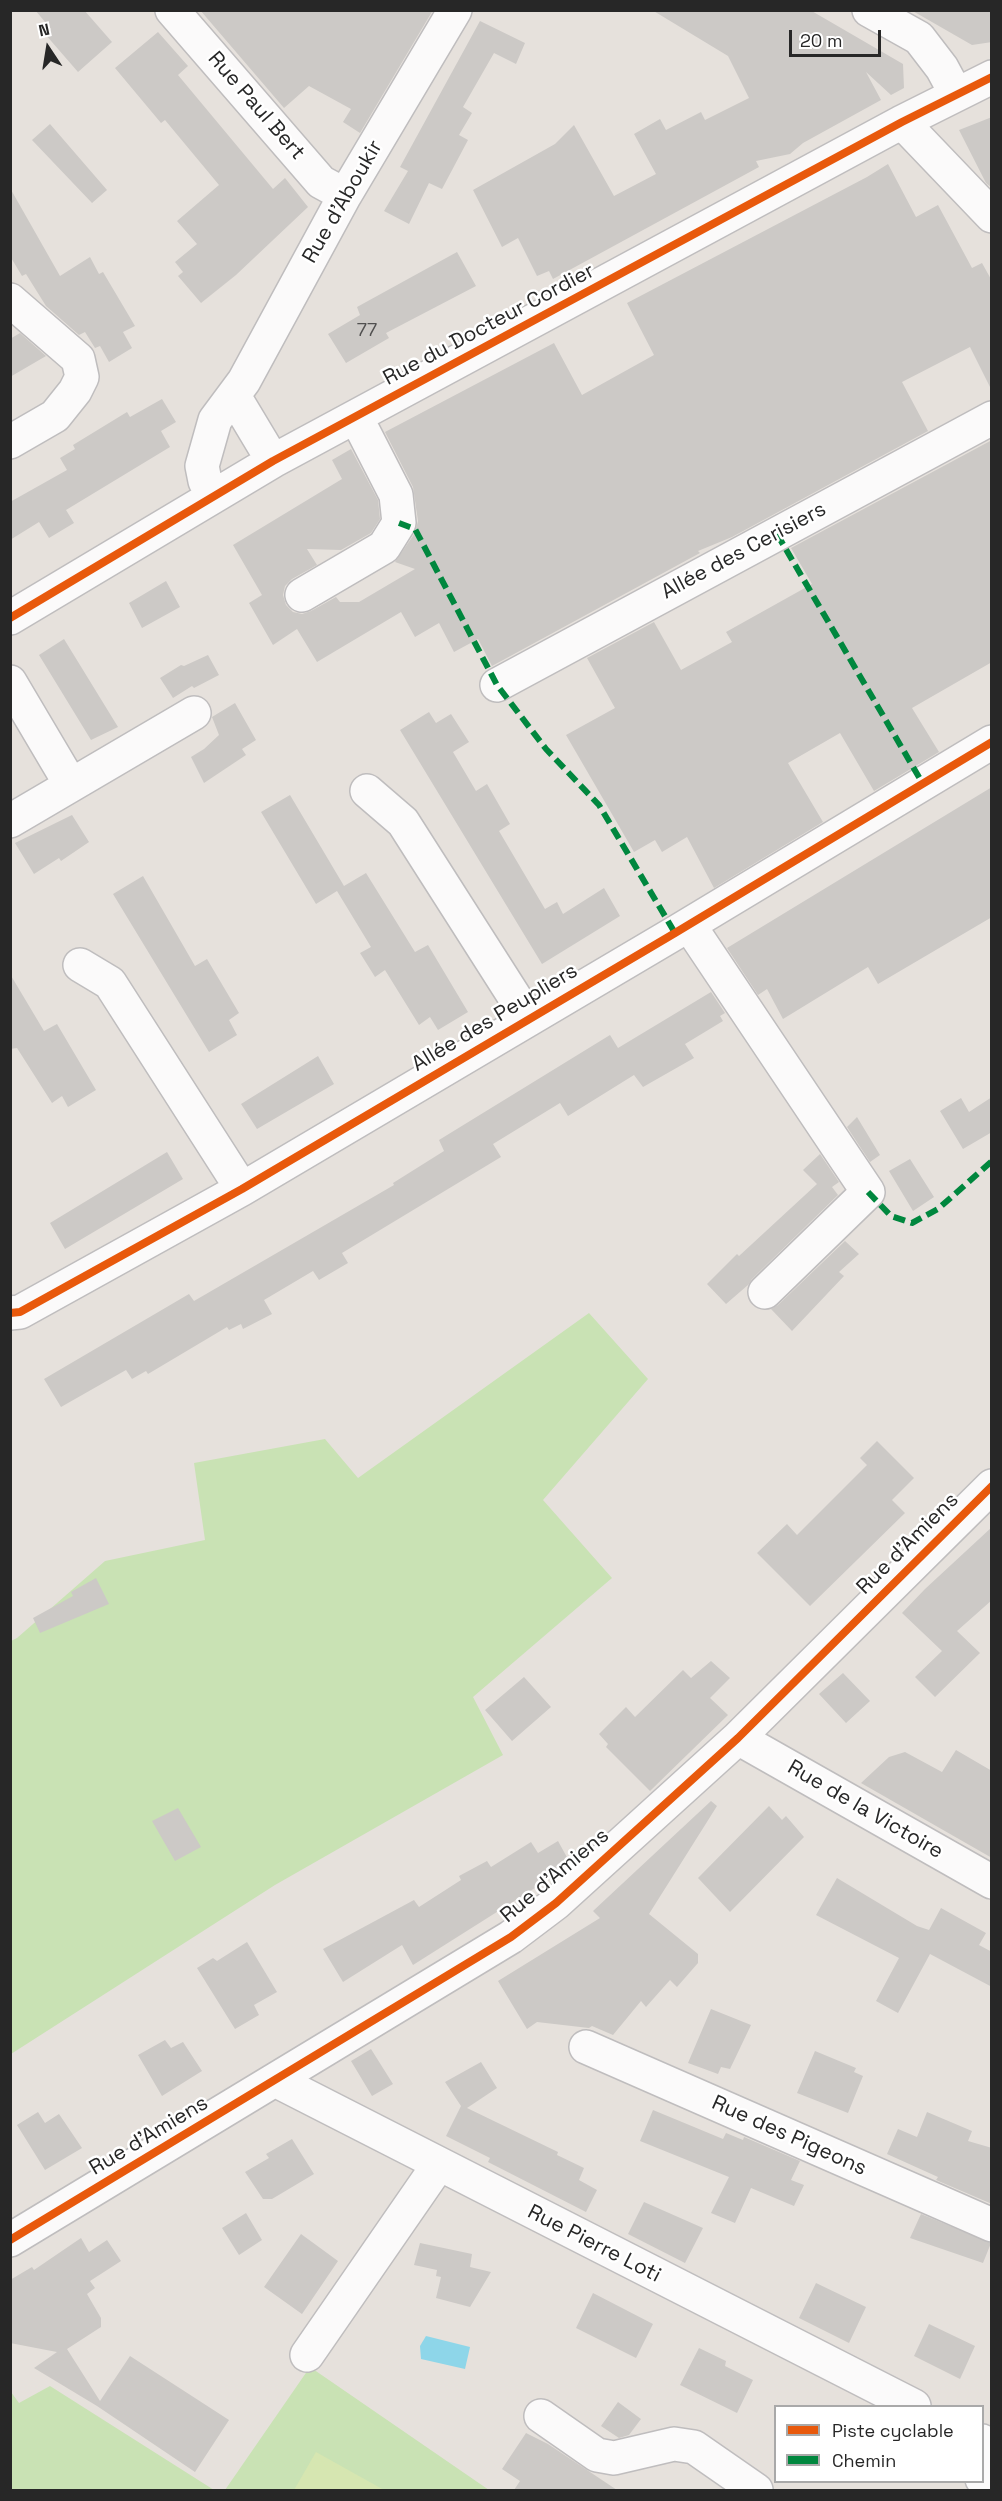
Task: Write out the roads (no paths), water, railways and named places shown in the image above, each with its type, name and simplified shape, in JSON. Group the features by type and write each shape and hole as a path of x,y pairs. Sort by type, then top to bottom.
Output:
{"street":[{"name":"Rue Paul Bert","path":"172,10 321,182 345,195"},
{"name":"Rue d'Aboukir","path":"213,497 205,481 202,466 215,420 244,381 345,195 455,10"},
{"path":"869,10 919,38 942,68 956,94"},
{"name":"Rue du Docteur Cordier","path":"10,618 273,461 902,122 992,77"},
{"path":"902,122 992,216"},
{"path":"10,442 55,416 75,391 82,377 78,359 16,304"},
{"path":"234,396 273,461"},
{"path":"302,595 384,547 399,523 396,495 356,417"},
{"name":"Allée des Cerisiers","path":"497,685 992,418"},
{"path":"10,682 71,785"},
{"path":"10,821 194,713"},
{"name":"Allée des Peupliers","path":"10,1313 20,1312 242,1189 689,925 992,742"},
{"name":"Allée des Peupliers","path":"367,790 403,822 528,1018"},
{"path":"689,925 868,1192 765,1292"},
{"path":"80,964 110,983 242,1189"},
{"name":"Rue d'Amiens","path":"10,2240 511,1937 556,1903 738,1738 991,1487"},
{"name":"Rue de la Victoire","path":"738,1738 992,1882"},
{"name":"Rue des Pigeons","path":"586,2047 992,2225"},
{"name":"Rue Pierre Loti","path":"275,2080 912,2405"},
{"path":"307,2355 439,2164"},
{"path":"541,2416 597,2455 614,2458 674,2444 694,2447 756,2490"}],"water":[{"path":"426,2336 470,2347 465,2369 421,2359 420,2346"}]}
